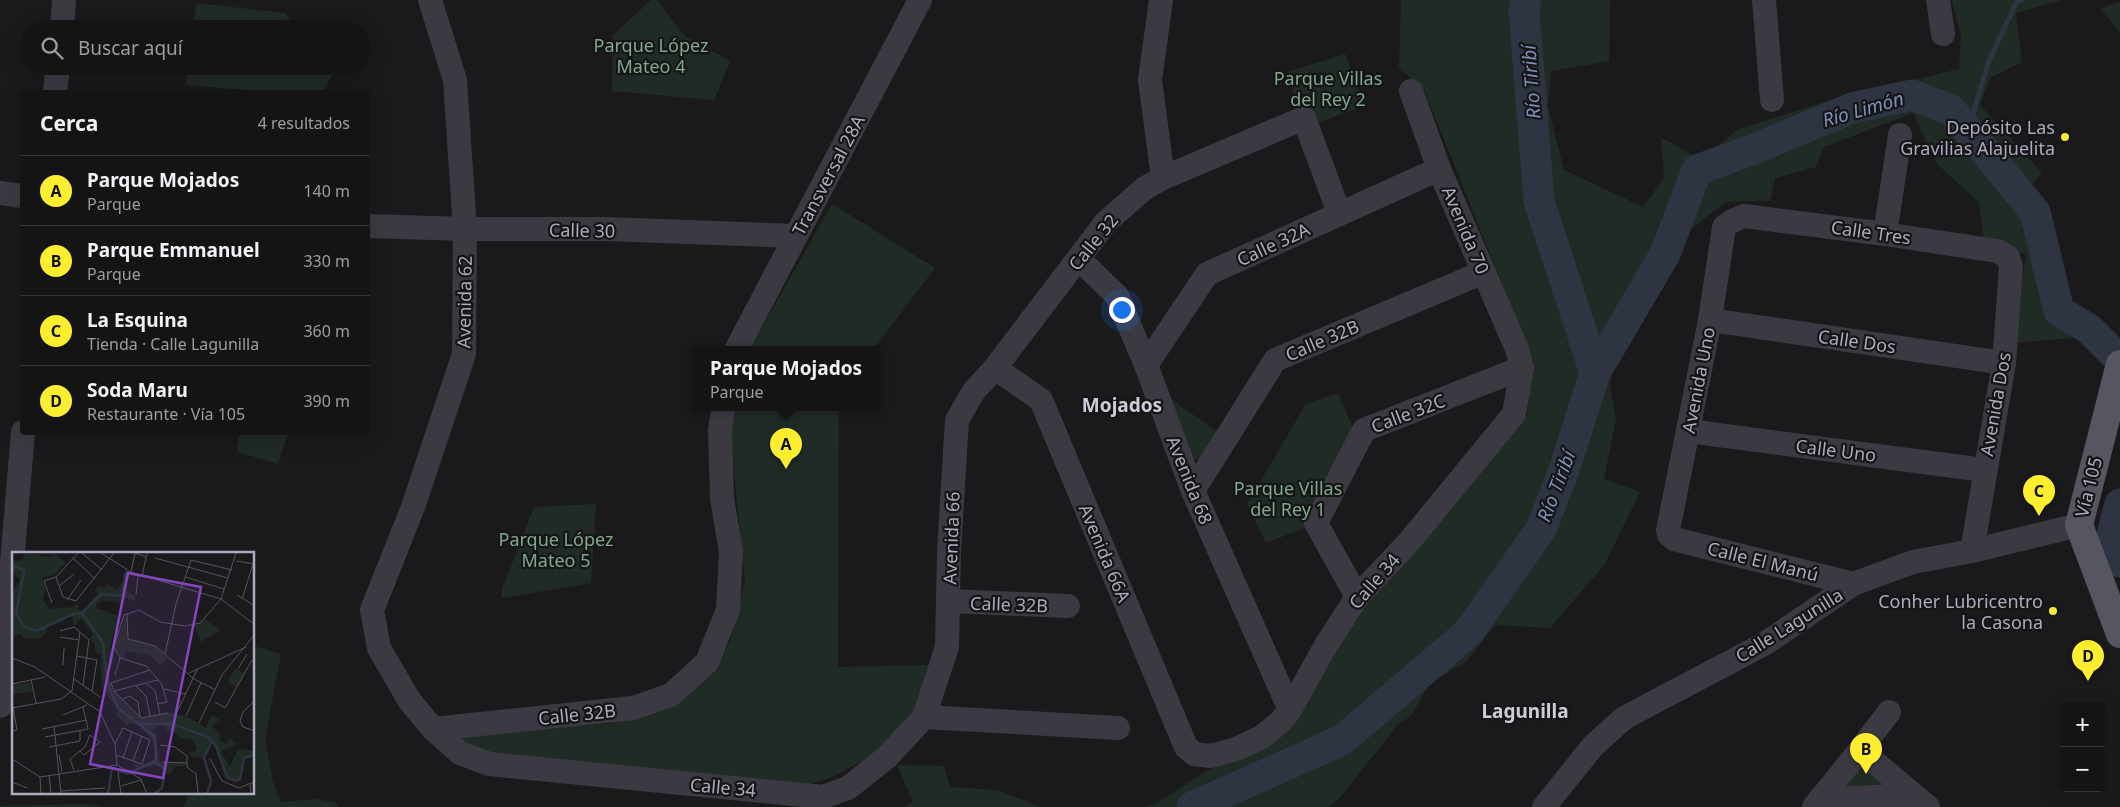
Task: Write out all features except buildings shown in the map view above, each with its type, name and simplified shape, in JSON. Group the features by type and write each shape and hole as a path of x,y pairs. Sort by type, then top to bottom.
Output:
{"main road":[{"name":"Vía 105","path":"2119,367 2079,525 2120,634"}],"street":[{"path":"63,20 64,0"},
{"name":"Avenida 62","path":"397,677 379,648 372,610 413,507 464,354 465,229 455,80 430,0"},
{"name":"Transversal 28A","path":"738,346 920,0"},
{"path":"1161,0 1150,80 1163,178"},
{"path":"1764,0 1772,100"},
{"path":"1938,0 1943,34"},
{"path":"56,90 57,75"},
{"name":"Avenida 70","path":"1411,91 1439,169 1517,349 1522,368"},
{"name":"Calle 32","path":"995,368 1106,222 1145,188 1163,178 1304,118 1339,213"},
{"path":"1885,234 1900,135"},
{"name":"Calle 32A","path":"1146,364 1207,274 1439,169"},
{"path":"0,193 20,196"},
{"name":"Calle Tres","path":"1732,221 1744,216 1885,234 1997,251 2008,257"},
{"name":"Avenida Uno","path":"1674,539 1669,535 1668,530 1710,320 1724,228 1732,221"},
{"name":"Calle 30","path":"370,226 605,230 796,236"},
{"name":"Avenida Dos","path":"1972,551 1984,470 2004,363 2011,267 2008,257"},
{"name":"Avenida 68","path":"1079,259 1117,296 1146,364 1193,491 1290,710"},
{"name":"Calle 32B","path":"1193,491 1275,360 1484,272"},
{"name":"Calle Dos","path":"1710,320 2004,363"},
{"name":"Avenida 66","path":"924,717 947,647 950,542 957,420 974,391 995,368"},
{"name":"Avenida 66A","path":"995,368 1041,400 1186,748 1194,754"},
{"name":"Calle 34","path":"1194,754 1211,756 1236,749 1262,737 1280,722 1290,710 1326,645 1357,597 1408,543 1514,414 1522,368"},
{"name":"Calle 32C","path":"1357,597 1316,523 1364,430 1522,368"},
{"name":"Calle 32B","path":"433,729 633,708 671,695 707,662 728,610 731,552 722,498 720,431 723,411"},
{"name":"Calle Uno","path":"1688,431 1984,470"},
{"path":"5,694 3,647 23,435"},
{"name":"Calle Lagunilla","path":"1544,807 1593,746 1624,718 1766,643 1853,584 1913,562 1972,551 2079,525"},
{"name":"Calle El Manú","path":"1674,539 1853,584"},
{"name":"Calle 32B","path":"949,601 1068,606"},
{"name":"Calle 34","path":"397,677 409,700 433,729 460,753 489,764 823,796 848,788 887,757 924,717"},
{"path":"1816,804 1889,712"},
{"path":"924,717 1118,728"},
{"path":"1860,750 1921,801"},
{"path":"1816,804 1921,801"}],"green space":[{"name":"Parque López Mateo 4","path":"651,0 657,0 684,35 730,61 714,100 612,91 613,35"},
{"path":"1401,0 1610,0 1609,61 1551,71 1548,107 1564,170 1643,207 1664,178 1661,137 1701,160 1738,129 1822,103 1959,69 1961,36 1952,0 2062,0 2016,13 2022,62 1990,78 1980,105 2042,173 2018,200 2049,233 2053,270 2045,308 2073,338 2013,343 2026,255 1984,241 1979,202 1937,164 1913,113 1824,147 1816,167 1775,178 1770,201 1726,202 1683,235 1614,352 1610,387 1616,419 1604,479 1640,492 1605,564 1550,628 1495,625 1467,661 1429,684 1412,715 1397,726 1338,800 1328,807 1142,807 1154,805 1206,771 1248,754 1355,611 1429,535 1527,416 1533,361 1425,92 1399,67"},
{"path":"2120,2 2120,33 2100,8"},
{"path":"196,3 285,13 290,20 194,20"},
{"name":"Parque Villas del Rey 2","path":"1345,54 1365,106 1314,124 1300,113 1287,72"},
{"path":"187,75 332,75 324,90 248,90 186,85"},
{"path":"832,204 935,268 876,346 751,346"},
{"name":"Parque Villas del Rey 1","path":"1338,393 1356,435 1311,525 1266,543 1247,504 1306,404"},
{"path":"1167,396 1220,434 1201,460 1194,459"},
{"path":"734,411 839,411 838,667 930,665 914,713 874,755 834,776 807,785 486,753 454,737 614,723 668,709 707,676 730,643 745,580 730,435"},
{"path":"239,435 287,435 278,464 237,452"},
{"name":"Parque López Mateo 5","path":"596,504 591,583 502,598 502,589 534,507"},
{"path":"255,646 281,654 265,739 273,782 281,802 317,799 337,803 338,807 182,807 189,794 255,794"},
{"path":"1862,757 1904,792 1831,795"},
{"path":"897,765 944,766 950,787 997,790 1041,807 904,807 913,802"},
{"path":"83,804 105,807 0,807 0,806"}],"waterway":[{"name":"Río Tiribí","path":"1526,0 1524,10 1539,201 1595,373"},
{"path":"1968,131 1988,63 2017,1 2022,0"},
{"name":"Río Limón","path":"1192,807 1342,740 1468,633 1541,529 1563,473 1595,373 1665,254 1697,170 1754,149 1852,108 1912,95 1951,110 2035,212 2059,311 2089,329 2120,360"},
{"name":"Río Limón","path":"2120,504 2112,534 2113,548 2120,562"}],"place":[{"name":"Depósito Las Gravilias Alajuelita","path":"2065,137"},
{"name":"Parque Mojados","path":"786,469"},
{"name":"La Esquina","path":"2039,516"},
{"name":"Conher Lubricentro la Casona","path":"2053,611"},
{"name":"Soda Maru","path":"2088,681"},
{"name":"Parque Emmanuel","path":"1866,774"}],"district":[{"name":"Mojados","path":"1122,405"},
{"name":"Lagunilla","path":"1525,711"}]}
